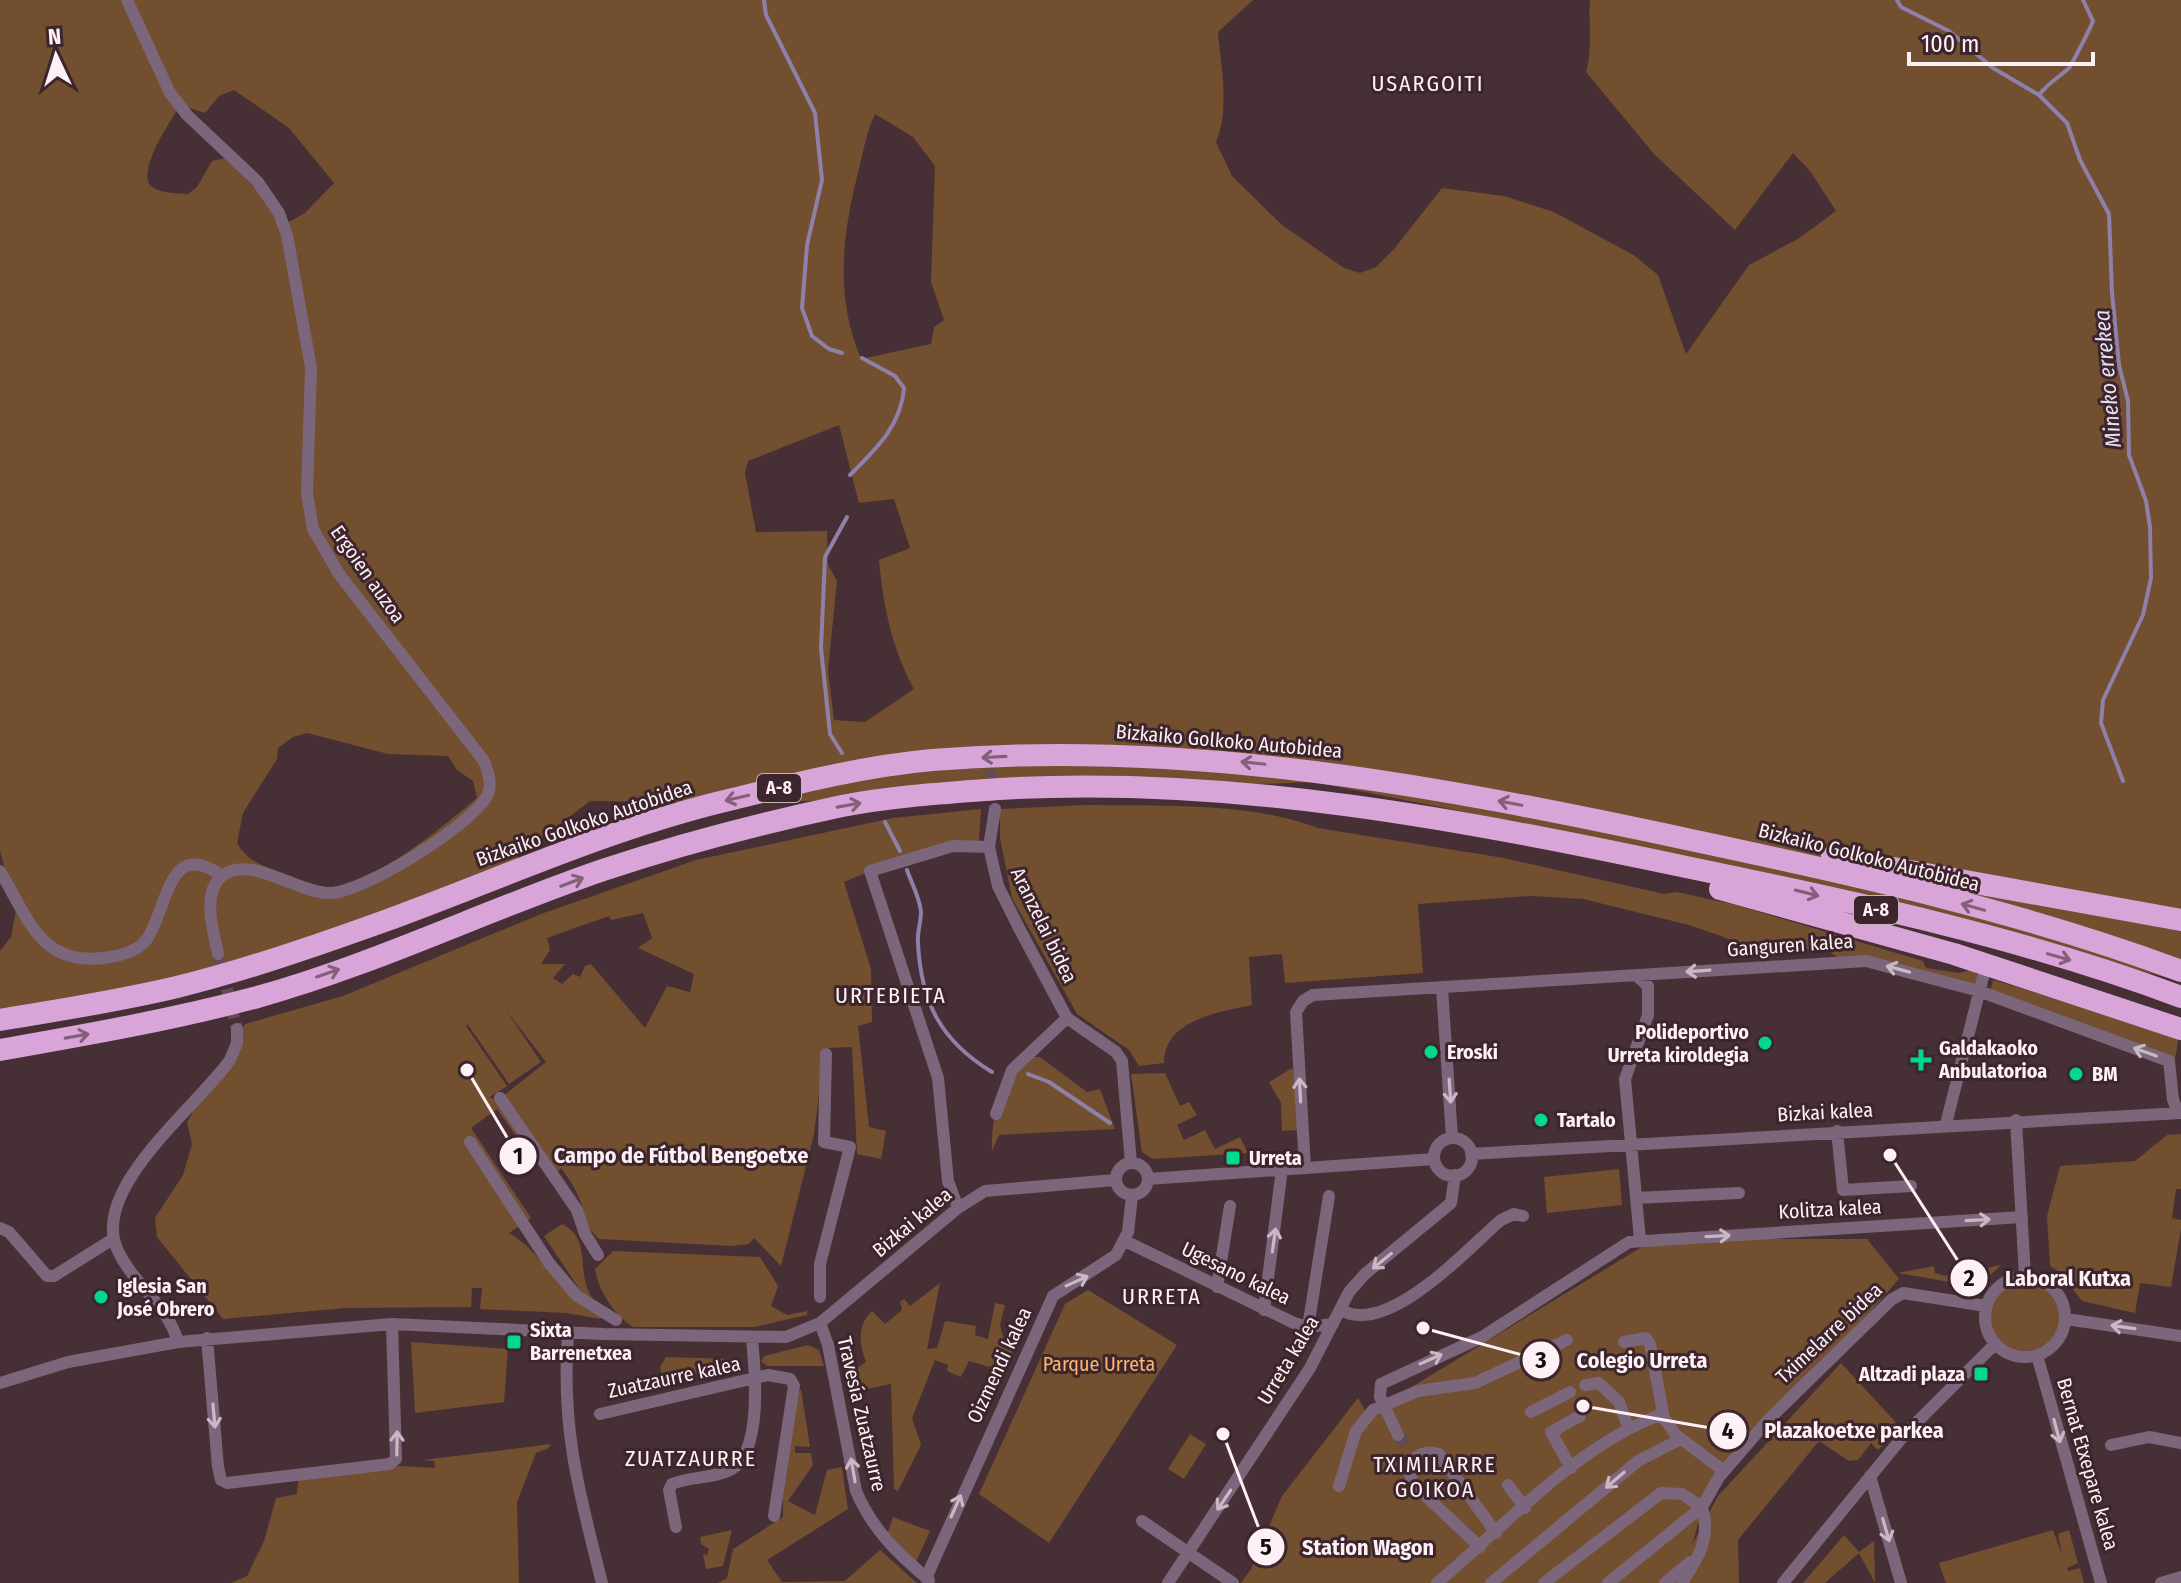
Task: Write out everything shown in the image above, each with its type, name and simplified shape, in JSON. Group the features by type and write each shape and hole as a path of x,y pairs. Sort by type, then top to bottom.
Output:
{"highway":[{"name":"Bizkaiko Golkoko Autobidea","path":"0,1020 176,987 250,966 382,922 589,843 725,800 841,774 928,761 1076,753 1180,756 1359,776 1587,817 1952,901 2116,947 2181,971"},
{"name":"A-8","path":"0,1050 256,997 395,950 602,871 731,831 849,805 932,793 1078,785 1178,787 1342,804 1566,842 1779,886 1947,927 2129,978 2181,997"},
{"path":"1587,817 1712,833 1967,884 2181,920"},
{"path":"1566,842 1657,874 1764,899 1954,954 2181,1029"}],"street":[{"name":"Ergoien auzoa","path":"0,871 49,949 64,957 93,960 123,955 147,940 177,872 191,864 205,864 222,876 240,870 255,871 311,891 354,890 430,845 487,797 489,775 484,761 339,574 313,529 307,493 311,368 287,235 279,213 257,181 187,115 170,93 127,0"},
{"name":"Aranzelai bidea","path":"995,809 989,847 998,886 1067,1018 1116,1052 1122,1061 1131,1163"},
{"path":"958,1208 948,1181 938,1078 870,871 953,846 989,847"},
{"path":"218,954 210,908 212,893 222,876"},
{"name":"Ganguren kalea","path":"1305,1168 1296,1012 1303,1001 1313,995 1866,961 1979,991 2169,1061 2173,1100 2179,1112"},
{"path":"1636,975 1648,986 1650,1003 1625,1079 1640,1240"},
{"path":"1946,1124 1983,977"},
{"path":"1442,988 1452,1138"},
{"path":"996,1114 1012,1070 1067,1018"},
{"path":"178,1342 167,1313 127,1267 113,1239 112,1217 134,1171 218,1077 237,1043 237,1029"},
{"path":"820,1297 820,1264 850,1147 824,1142 826,1054"},
{"path":"500,1098 598,1255"},
{"name":"Bizkai kalea","path":"1471,1154 2179,1112"},
{"path":"2016,1120 2025,1276"},
{"name":"Kolitza kalea","path":"1837,1131 1843,1190 1911,1186"},
{"path":"1452,1138 1463,1141 1471,1154 1465,1170 1455,1175 1443,1173 1434,1159 1436,1147 1452,1138"},
{"path":"470,1142 549,1263 577,1296 616,1320"},
{"path":"1148,1179 1434,1159"},
{"path":"1131,1163 1145,1169 1148,1179 1145,1189 1132,1196 1119,1190 1115,1180 1121,1167 1131,1163"},
{"path":"1264,1310 1282,1169"},
{"name":"Urreta kalea","path":"1168,1583 1310,1368 1349,1292 1365,1274 1451,1203 1455,1175"},
{"name":"Bizkai kalea","path":"0,1383 68,1362 178,1342 392,1324 695,1337 752,1343 786,1337 820,1323 958,1208 985,1191 1115,1180"},
{"path":"1636,1198 1739,1193"},
{"path":"1125,1241 1132,1196"},
{"path":"1308,1327 1329,1196"},
{"path":"1217,1287 1230,1206"},
{"path":"1341,1310 1361,1317 1402,1304 1501,1220 1514,1214 1523,1216"},
{"name":"Kolitza kalea","path":"1382,1405 1378,1390 1388,1379 1482,1337 1620,1244 1640,1240 2022,1217"},
{"path":"0,1228 9,1232 40,1272 47,1276 54,1276 113,1239"},
{"name":"Ugesano kalea","path":"1125,1241 1264,1310 1308,1327 1333,1324"},
{"name":"Oizmendi kalea","path":"929,1580 1053,1296 1105,1265 1125,1241"},
{"path":"2025,1276 2050,1285 2059,1294 2066,1319 2056,1343 2037,1355 2018,1357 1995,1344 1987,1332 1986,1306 2001,1284 2025,1276"},
{"name":"Tximelarre bidea","path":"1702,1507 1724,1471 1796,1390 1891,1300 1903,1293 1986,1306"},
{"path":"2066,1319 2181,1336"},
{"name":"Travesía Zuatzaurre","path":"820,1323 828,1345 856,1491 866,1514 884,1538 929,1580"},
{"path":"207,1338 218,1467 221,1480 227,1483 390,1464 396,1459 392,1324"},
{"path":"568,1333 566,1418 571,1460 602,1583"},
{"path":"1624,1342 1646,1338 1650,1344 1664,1418 1681,1439 1724,1471"},
{"path":"1339,1486 1361,1423 1382,1405 1418,1391 1475,1383 1567,1340"},
{"name":"Zuatzaurre kalea","path":"676,1527 669,1490 672,1484 735,1467 748,1450 756,1380 752,1343"},
{"path":"1783,1583 1940,1395 1995,1344"},
{"name":"Bernat Etxepare kalea","path":"2037,1355 2101,1583"},
{"name":"Zuatzaurre kalea","path":"600,1414 768,1375 790,1379 794,1386 774,1516"},
{"path":"1585,1385 1599,1383 1619,1402 1629,1429"},
{"path":"1531,1412 1570,1392"},
{"path":"1382,1405 1398,1435"},
{"path":"1571,1468 1551,1432 1580,1416"},
{"path":"1437,1583 1571,1468 1629,1429 1657,1416 1664,1418"},
{"path":"2111,1445 2149,1437 2181,1443"},
{"path":"1491,1583 1638,1461 1681,1439"},
{"path":"1480,1547 1413,1484 1408,1467 1412,1453 1444,1452 1496,1533"},
{"path":"1870,1476 1901,1583"},
{"path":"1508,1485 1525,1508"},
{"path":"1544,1583 1661,1493 1682,1494 1702,1507"},
{"path":"1682,1583 1705,1539 1702,1507"},
{"path":"1608,1583 1702,1507"},
{"path":"1142,1521 1233,1583"},
{"path":"1665,1583 1699,1555"},
{"path":"2161,1583 2181,1577"}],"green space":[{"path":"0,0 1253,0 1218,32 1224,102 1216,142 1232,176 1282,225 1344,268 1360,273 1376,267 1394,249 1442,188 1504,196 1554,212 1635,256 1658,275 1686,354 1749,265 1798,239 1836,211 1810,171 1793,153 1735,230 1654,154 1586,72 1590,45 1590,0 2181,0 2181,981 1686,856 1314,782 752,803 590,801 506,866 210,977 0,1017 0,951 11,937 16,910 0,851","holes":["234,90 289,128 334,183 305,213 289,222 226,158 212,161 197,187 188,194 164,192 151,186 148,179 151,157 180,105 205,113 219,96","875,114 913,137 935,166 931,282 944,320 934,327 931,344 861,359 847,313 845,243 852,197","839,425 859,503 894,499 910,548 879,560 894,642 914,689 865,722 834,720 828,670 837,581 828,565 827,531 756,532 745,473 748,461","307,733 388,754 448,756 457,770 473,781 477,798 409,851 369,875 335,887 308,883 256,862 237,843 243,813 277,759 278,748 293,737"]},
{"path":"1087,805 1235,810 1318,828 1504,858 1664,894 1677,892 1736,905 1923,961 1926,968 1959,973 1970,970 1983,977 1979,991 1866,961 1843,962 1825,948 1753,954 1738,942 1689,925 1583,899 1531,896 1418,904 1423,973 1285,983 1282,954 1249,957 1252,1005 1196,1020 1173,1036 1164,1063 1139,1066 1129,1050 1077,1014 1012,898 1000,838 1000,809"},
{"path":"981,809 979,841 868,872 844,882 871,969 872,1022 858,1026 869,1127 886,1131 881,1159 857,1154 852,1047 825,1048 814,1134 781,1266 754,1238 749,1244 732,1246 599,1239 588,1228 579,1197 567,1176 561,1168 556,1174 503,1096 546,1062 506,1010 541,1062 509,1084 468,1025 484,1013 466,1026 507,1086 490,1097 499,1102 530,1150 526,1150 497,1109 471,1128 531,1218 509,1233 534,1253 574,1300 602,1316 601,1319 566,1313 480,1309 482,1288 472,1288 471,1307 346,1308 223,1319 157,1237 155,1218 183,1175 192,1144 187,1122 245,1024 343,996 541,914 696,860 893,818","holes":["643,913 652,938 638,948 694,974 690,992 667,986 645,1028 591,964 585,966 580,977 573,974 562,984 553,978 565,964 541,964 550,950 547,938 609,916 611,920"]},
{"path":"1993,980 2179,1035 2175,1060 1988,1001"},
{"path":"1024,1057 1040,1057 1087,1092 1100,1089 1115,1129 999,1135 992,1151 993,1125 999,1101"},
{"path":"1292,1068 1296,1078 1298,1130 1282,1131 1281,1103 1269,1082"},
{"path":"1165,1073 1180,1106 1189,1102 1197,1115 1177,1125 1184,1140 1205,1130 1215,1149 1240,1137 1248,1153 1153,1159 1142,1152 1131,1074"},
{"path":"2181,1134 2181,1189 2176,1189 2172,1218 2181,1220 2181,1229 2171,1287 2140,1283 2135,1313 2082,1301 2061,1273 2050,1266 2047,1216 2060,1166 2135,1161 2167,1135"},
{"path":"1619,1169 1622,1205 1547,1213 1544,1177"},
{"path":"562,1224 570,1229 580,1244 587,1288 597,1305 582,1293 544,1236"},
{"path":"1655,1239 1867,1239 1899,1279 1706,1497 1692,1545 1718,1496 1841,1363 1901,1428 1878,1450 1871,1443 1858,1460 1849,1461 1819,1441 1738,1540 1739,1583 1241,1583 1251,1569 1282,1496 1358,1398 1367,1414"},
{"path":"613,1251 760,1257 778,1286 771,1306 787,1315 807,1311 807,1315 754,1327 633,1327 614,1309 597,1277 595,1269"},
{"path":"2001,1265 1978,1287 1898,1273 1934,1266 1935,1273 1945,1276"},
{"path":"2025,1281 2050,1291 2060,1316 2050,1341 2025,1351 2000,1341 1990,1316 2000,1291"},
{"path":"940,1283 927,1349 937,1348 945,1321 976,1326 975,1335 988,1339 995,1303 1005,1305 1000,1325 1004,1340 1015,1346 1004,1371 969,1361 961,1377 947,1371 948,1365 935,1360 912,1418 921,1445 898,1491 894,1489 891,1384 854,1392 852,1371 866,1362 861,1335 864,1322 872,1311 885,1324 902,1310 900,1302 904,1299 910,1306"},
{"name":"Parque Urreta","path":"1088,1290 1177,1345 1049,1543 979,1494 1065,1304"},
{"path":"411,1342 508,1349 504,1402 415,1413"},
{"path":"808,1345 819,1350 824,1366 767,1366 761,1361 764,1356"},
{"path":"666,1357 733,1359 737,1366 663,1381 660,1367"},
{"path":"801,1389 810,1447 795,1446 795,1453 811,1453 813,1465 788,1501 815,1515 827,1470 842,1467 848,1509 767,1560 782,1582 845,1581 880,1550 917,1583 718,1583 727,1578 733,1549 783,1517 783,1479 794,1400"},
{"path":"1190,1434 1206,1444 1184,1479 1168,1469"},
{"path":"551,1444 549,1448 536,1453 517,1502 519,1583 231,1583 247,1576 264,1541 276,1498 297,1494 298,1481 303,1478 399,1466 435,1468 434,1461 423,1460"},
{"path":"893,1517 930,1531 916,1562 887,1535"},
{"path":"732,1530 723,1566 706,1569 703,1554 707,1555 709,1549 701,1544 700,1537"},
{"path":"2053,1530 2062,1555 2058,1534 2069,1530 2078,1563 2067,1568 2068,1571 2080,1568 2084,1583 1946,1583 1939,1563"},
{"path":"1844,1535 1859,1552 1874,1541 1875,1583 1859,1553 1825,1583 1803,1583"}],"waterway":[{"path":"764,0 766,15 815,113 822,180 807,245 802,308 812,336 829,349 842,353"},
{"name":"Mineko errekea","path":"1897,0 1901,7 1949,31 1993,68 2039,95 2067,123 2080,160 2109,214 2119,365 2128,401 2129,455 2146,501 2150,527 2151,578 2143,615 2103,700 2101,723 2123,781"},
{"name":"Mineko errekea","path":"2039,95 2069,68 2093,21 2083,0"},
{"path":"850,475 886,436 898,414 904,388 895,376 862,358"},
{"path":"842,753 830,734 821,648 825,557 847,517"},
{"path":"885,822 900,851"},
{"path":"907,870 920,907 920,964 929,1002 959,1047 992,1072"},
{"path":"1028,1074 1049,1082 1110,1123"}],"tunnel":[{"path":"988,752 995,809"},
{"path":"218,954 237,1029"},
{"path":"1398,1435 1409,1449"}],"place":[{"name":"Polideportivo Urreta kiroldegia","path":"1765,1043"},
{"name":"Eroski","path":"1431,1052"},
{"name":"Galdakaoko Anbulatorioa","path":"1921,1060"},
{"name":"Campo de Fútbol Bengoetxe","path":"467,1070"},
{"name":"BM","path":"2076,1074"},
{"name":"Tartalo","path":"1541,1120"},
{"name":"Laboral Kutxa","path":"1890,1155"},
{"name":"Urreta","path":"1233,1158"},
{"name":"Iglesia San José Obrero","path":"101,1297"},
{"name":"Colegio Urreta","path":"1423,1328"},
{"name":"Sixta Barrenetxea","path":"514,1342"},
{"name":"Altzadi plaza","path":"1981,1374"},
{"name":"Plazakoetxe parkea","path":"1583,1406"},
{"name":"Station Wagon","path":"1223,1434"}],"district":[{"name":"USARGOITI","path":"1428,83"},
{"name":"URTEBIETA","path":"891,995"},
{"name":"URRETA","path":"1162,1296"},
{"name":"ZUATZAURRE","path":"691,1458"},
{"name":"TXIMILARRE GOIKOA","path":"1435,1476"}]}
